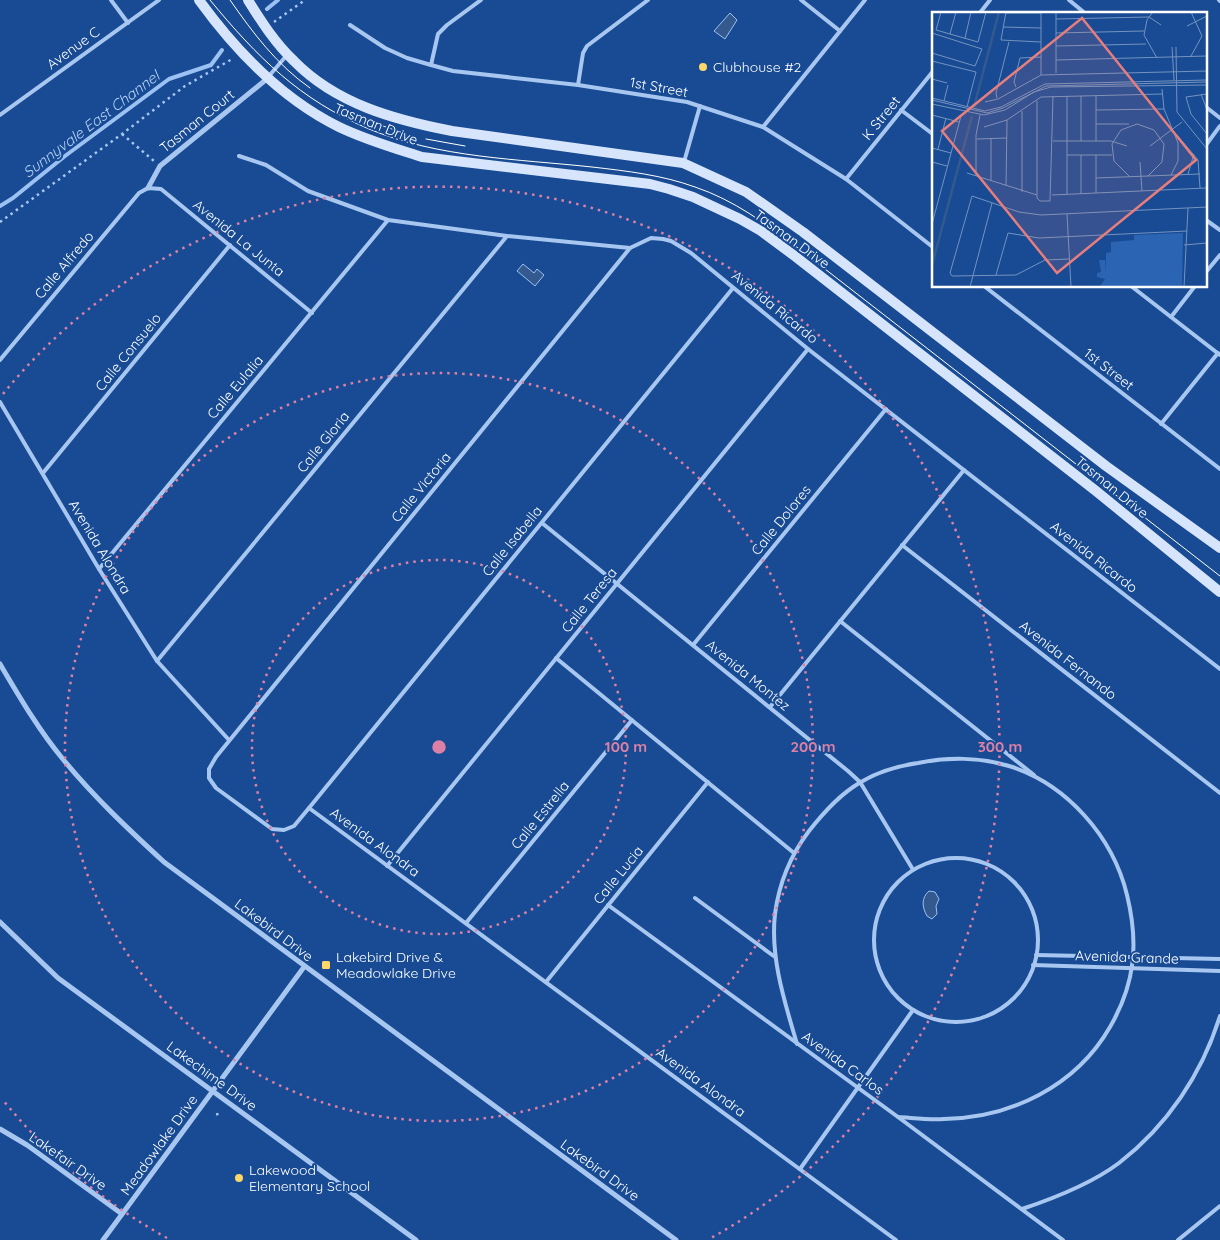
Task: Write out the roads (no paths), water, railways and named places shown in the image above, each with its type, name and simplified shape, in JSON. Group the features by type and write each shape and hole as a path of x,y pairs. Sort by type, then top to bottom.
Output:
{"street":[{"name":"Tasman Drive","path":"199,0 242,53 268,78 314,112 340,127 387,146 422,157 650,184 693,197 761,231 1096,491 1220,592"},
{"name":"Tasman Drive","path":"248,0 288,55 311,76 348,99 373,110 416,124 452,131 683,163 746,192 775,211 1106,466 1220,548"},
{"name":"Tasman Court","path":"148,188 160,166 268,78"},
{"name":"Lakebird Drive","path":"0,664 31,715 61,757 105,807 164,862 676,1240"},
{"name":"Lakechime Drive","path":"0,922 58,978 416,1240"},
{"name":"Meadowlake Drive","path":"103,1240 304,967"},
{"name":"Lakefair Drive","path":"0,1129 27,1145 122,1214"}],"lane":[{"path":"111,0 128,23"},
{"name":"Avenue C","path":"0,114 159,0"},
{"path":"431,65 438,34 447,24 481,0"},
{"path":"578,85 587,46 648,0"},
{"path":"801,0 840,31"},
{"path":"763,127 866,0"},
{"path":"981,12 990,0"},
{"path":"1069,0 1084,12"},
{"name":"1st Street","path":"350,25 385,48 407,58 431,65 453,70 578,85 687,102 763,127 846,180 932,246"},
{"path":"268,78 288,55"},
{"name":"K Street","path":"846,180 932,72"},
{"path":"683,163 700,106"},
{"path":"1208,109 1220,118"},
{"path":"901,110 932,133"},
{"path":"1208,142 1220,126"},
{"name":"Avenida Ricardo","path":"238,156 266,165 308,191 388,220 506,236 630,248 651,238 671,241 691,253 808,349 1220,669"},
{"name":"Avenida La Junta","path":"148,188 161,189 312,312"},
{"name":"Calle Alfredo","path":"0,360 138,193 148,188"},
{"name":"Calle Eulalia","path":"99,569 388,220"},
{"path":"1208,221 1220,230"},
{"name":"Calle Gloria","path":"157,662 506,236"},
{"name":"Calle Consuelo","path":"43,474 230,245"},
{"name":"Calle Victoria","path":"230,740 630,248"},
{"path":"1208,270 1220,255"},
{"name":"Calle Isabella","path":"309,808 733,288"},
{"name":"1st Street","path":"987,288 1220,470"},
{"path":"1134,288 1219,354 1161,424"},
{"path":"1171,317 1193,288"},
{"name":"Calle Teresa","path":"387,866 808,349"},
{"name":"Avenida Alondra","path":"0,402 99,569 157,662 230,740 209,768 209,778 216,788 272,829 284,830 294,826 309,808 896,1240"},
{"name":"Calle Dolores","path":"693,645 886,409"},
{"path":"770,707 964,470"},
{"name":"Avenida Montez","path":"542,522 860,782 912,868"},
{"name":"Avenida Fernando","path":"902,545 1220,792"},
{"path":"840,621 1062,795 1080,812 1112,853 1122,875 1134,926 1134,957 1126,993 1103,1039 1082,1064 1049,1090 1005,1111 945,1120 898,1117"},
{"path":"556,658 794,853"},
{"name":"Calle Estrella","path":"466,924 632,720"},
{"path":"797,1044 775,957 775,917 786,870 794,853 822,814 842,795 860,782 885,770 932,760 952,759 992,762 1009,766 1039,778"},
{"name":"Calle Lucia","path":"546,982 708,782"},
{"path":"962,858 985,863 1005,874 1022,891 1033,911 1038,934 1036,955 1027,981 1010,1002 988,1016 963,1022 937,1020 912,1010 894,994 880,973 874,949 874,925 883,901 897,882 912,868 939,859 962,858"},
{"path":"695,898 775,957"},
{"name":"Avenida Carlos","path":"608,905 1063,1240"},
{"name":"Avenida Grande","path":"1036,955 1220,959"},
{"name":"Avenida Grande","path":"1033,965 1220,971"},
{"path":"800,1169 912,1010"},
{"path":"1022,1210 1097,1177 1119,1163 1143,1141 1164,1120 1199,1070 1213,1041 1220,1016"},
{"path":"1178,1240 1220,1206"}],"water":[{"path":"730,13 737,20 725,39 714,31"},
{"path":"523,264 534,273 537,269 544,275 535,286 517,271"},
{"path":"929,891 935,892 939,899 936,906 937,914 932,919 927,916 923,906"}],"waterway":[{"name":"Sunnyvale East Channel","path":"267,9 278,0"},
{"name":"Sunnyvale East Channel","path":"0,206 169,79 211,65 222,50"}],"tram line":[{"path":"210,0 227,21 281,75 322,105 369,129 396,139 451,152 657,176 709,192 736,206 798,248 1220,576"},
{"path":"230,0 266,48 310,88"},
{"path":"371,122 404,133"},
{"path":"426,139 465,146"}],"place":[{"name":"Clubhouse #2","path":"703,67"},
{"name":"Lakebird Drive & Meadowlake Drive","path":"326,965"},
{"name":"Lakewood Elementary School","path":"239,1178"}]}
